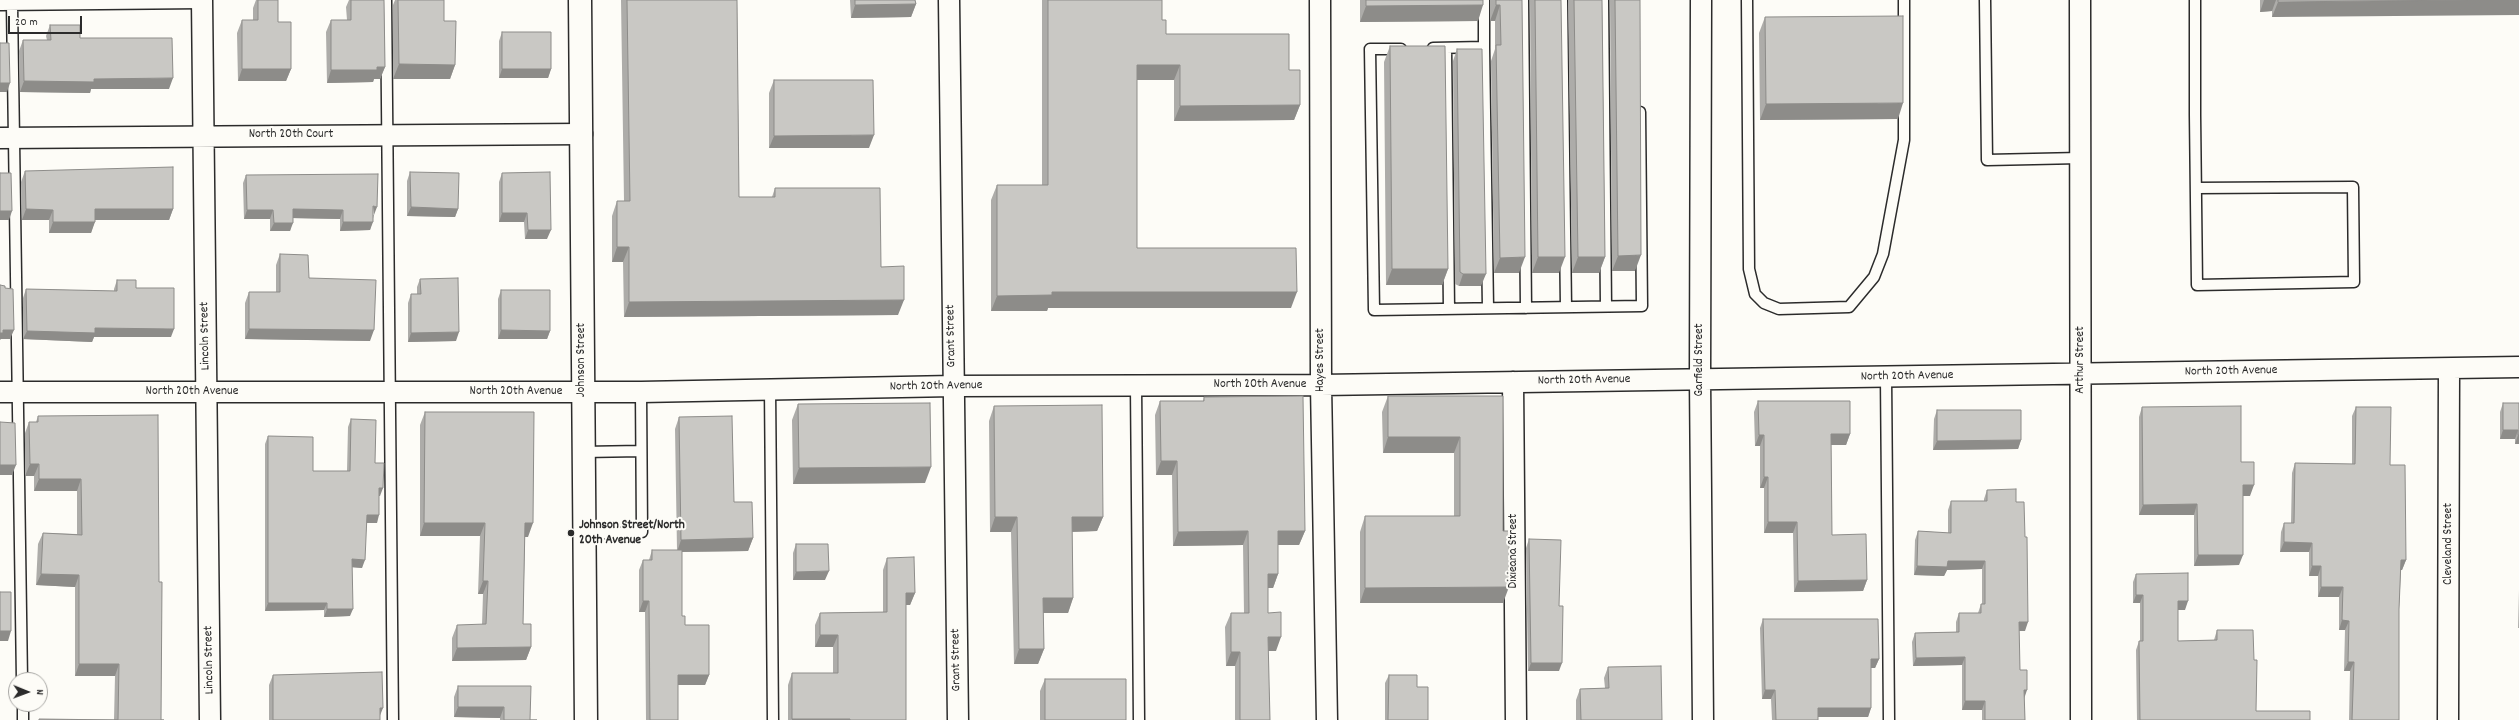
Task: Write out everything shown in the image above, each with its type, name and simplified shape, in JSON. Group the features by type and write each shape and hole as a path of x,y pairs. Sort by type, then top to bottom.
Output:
{"street":[{"name":"Johnson Street","path":"580,0 582,134 583,534 586,720"},
{"name":"Grant Street","path":"949,0 958,720"},
{"name":"Hayes Street","path":"1320,0 1321,385 1327,720"},
{"name":"Garfield Street","path":"1701,0 1700,379 1703,720"},
{"name":"Arthur Street","path":"2080,0 2081,720"},
{"name":"Lincoln Street","path":"202,1 210,720"},
{"name":"North 20th Court","path":"6,137 582,134"},
{"name":"North 20th Avenue","path":"8,392 641,392 953,386 1321,385 2519,367"},
{"name":"Cleveland Street","path":"2448,720 2449,369"},
{"name":"Dixieana Street","path":"1513,382 1516,720"}],"lane":[{"path":"386,0 393,720"},
{"path":"1484,0 1488,308"},
{"path":"1523,0 1526,308"},
{"path":"1562,0 1566,307"},
{"path":"1603,0 1606,306"},
{"path":"1747,0 1749,268 1755,294 1764,303 1779,309 1849,307 1874,277 1883,254 1904,140 1904,0"},
{"path":"1985,0 1987,160 2080,158"},
{"path":"2194,0 2197,285 2354,282 2353,187 2196,188"},
{"path":"0,5 202,1"},
{"path":"12,5 6,137 8,392 22,672"},
{"path":"1423,48 1484,47"},
{"path":"1408,48 1370,49 1374,310 1642,306 1640,102"},
{"path":"1446,48 1449,309"},
{"path":"1886,377 1890,720"},
{"path":"1136,386 1139,720"},
{"path":"770,390 772,720"},
{"path":"583,534 642,532 641,392"},
{"path":"583,452 641,451"}],"building":[{"path":"258,0 278,0 278,22 291,22 291,69 242,69 242,20 258,20"},
{"path":"351,0 384,0 385,67 377,67 377,70 331,70 331,20 351,20"},
{"path":"398,0 444,0 444,21 456,21 455,65 399,64"},
{"path":"627,0 737,0 739,197 775,197 775,188 880,188 881,267 904,266 904,300 629,302 629,247 617,247 617,201 630,201"},
{"path":"855,0 915,0 916,4 855,5"},
{"path":"1048,0 1162,0 1162,20 1166,20 1166,34 1289,34 1289,70 1300,70 1300,105 1180,106 1180,65 1137,65 1137,248 1296,248 1297,292 1052,292 1052,295 997,296 997,185 1048,185"},
{"path":"1366,0 1483,0 1483,5 1366,6"},
{"path":"1496,0 1522,0 1525,257 1500,258 1496,45 1501,45 1500,5 1496,5"},
{"path":"1535,0 1561,0 1565,257 1538,257"},
{"path":"1574,0 1602,0 1605,257 1578,257"},
{"path":"1615,0 1640,0 1641,255 1618,256"},
{"path":"2278,0 2468,0 2278,2"},
{"path":"1903,16 1903,103 1766,104 1765,17"},
{"path":"50,25 80,25 80,38 172,38 173,78 94,79 94,82 24,81 23,40 51,40"},
{"path":"502,32 551,32 551,69 502,69"},
{"path":"0,43 9,43 10,83 0,83"},
{"path":"1390,46 1445,46 1448,269 1392,269"},
{"path":"1457,49 1482,49 1486,274 1463,274 1460,272"},
{"path":"774,80 873,80 874,135 774,136"},
{"path":"173,167 173,209 95,209 95,222 53,222 53,210 26,209 25,171"},
{"path":"410,172 459,173 458,209 411,207"},
{"path":"550,172 551,230 528,230 527,213 502,213 502,173"},
{"path":"0,173 11,173 12,211 0,211"},
{"path":"378,174 377,207 373,206 373,222 343,222 343,210 293,209 293,223 274,223 273,210 247,210 246,175"},
{"path":"280,254 308,255 309,278 376,280 374,330 249,329 249,292 280,292"},
{"path":"458,278 459,332 411,333 411,294 421,294 420,279"},
{"path":"117,280 136,280 136,288 174,288 174,329 95,328 95,333 27,331 26,289 117,291"},
{"path":"0,285 5,286 5,288 13,289 14,330 3,330 3,333 0,333"},
{"path":"501,290 550,290 550,331 501,330"},
{"path":"1303,396 1305,531 1278,531 1278,574 1268,574 1268,613 1281,612 1281,637 1268,637 1270,720 1240,720 1240,652 1231,652 1231,613 1249,613 1248,531 1178,532 1177,461 1161,461 1160,401 1204,401 1204,397"},
{"path":"1388,396 1503,396 1503,531 1509,531 1509,587 1365,588 1365,516 1460,516 1460,437 1388,437"},
{"path":"1758,401 1850,401 1850,434 1831,434 1832,535 1866,534 1867,580 1798,581 1797,522 1768,522 1768,477 1764,477 1764,435 1759,435"},
{"path":"930,403 931,467 799,468 798,404"},
{"path":"2503,403 2519,403 2519,435 2518,430 2503,430"},
{"path":"1102,405 1103,517 1072,517 1073,598 1043,598 1044,649 1019,649 1017,517 995,517 994,406"},
{"path":"2241,406 2241,462 2254,462 2254,485 2243,485 2243,555 2198,555 2197,504 2143,505 2142,407"},
{"path":"2356,407 2391,407 2390,465 2405,465 2406,560 2401,560 2399,609 2399,720 2352,720 2354,662 2348,662 2349,621 2342,620 2343,587 2321,587 2321,566 2312,566 2312,543 2284,542 2284,523 2294,523 2295,463 2355,464"},
{"path":"1937,410 2021,410 2021,440 1937,441"},
{"path":"425,412 534,412 533,523 525,523 523,624 531,624 531,647 457,648 457,625 486,624 488,581 483,581 485,523 424,523"},
{"path":"158,415 159,582 162,582 161,720 118,720 119,664 79,664 79,575 41,574 43,533 82,535 81,479 39,479 39,464 30,464 29,422 38,422 38,416"},
{"path":"732,416 734,502 752,502 753,538 681,540 679,417"},
{"path":"351,419 376,420 375,463 384,463 383,488 379,488 379,515 367,515 365,560 352,559 353,609 327,609 327,603 268,603 268,436 313,437 313,471 350,471"},
{"path":"0,422 15,423 16,465 0,465"},
{"path":"2016,489 2016,502 2024,502 2025,537 2027,537 2028,622 2019,622 2020,670 2027,670 2027,690 2024,690 2025,720 1985,720 1985,701 1965,701 1965,657 1916,658 1915,633 1959,632 1959,613 1981,613 1981,604 1985,604 1985,561 1948,561 1947,567 1917,566 1918,531 1951,533 1951,501 1987,501 1987,490"},
{"path":"1529,539 1561,540 1559,606 1563,606 1562,663 1531,663"},
{"path":"796,544 828,544 829,571 796,572"},
{"path":"652,550 682,550 682,616 685,616 685,625 709,625 709,675 678,675 678,720 650,720 649,601 643,601 643,560 652,560"},
{"path":"914,557 915,593 906,593 906,720 792,719 792,673 838,673 838,635 820,635 820,613 887,612 887,558"},
{"path":"2188,573 2188,601 2178,601 2178,641 2217,640 2217,630 2253,630 2254,660 2257,660 2256,711 2310,711 2310,720 2140,720 2139,641 2143,641 2143,595 2136,595 2136,574"},
{"path":"0,592 11,592 11,631 0,631"},
{"path":"1763,619 1878,619 1879,659 1871,659 1871,708 1818,708 1818,720 1776,720 1775,690 1765,690"},
{"path":"1661,666 1662,720 1581,720 1580,689 1609,688 1608,667"},
{"path":"382,672 383,708 380,708 380,720 273,720 273,675"},
{"path":"1389,675 1417,675 1417,687 1428,687 1428,720 1388,720"},
{"path":"1045,679 1126,679 1126,720 1045,720"},
{"path":"458,686 531,686 530,720 504,720 504,707 458,707"},
{"path":"39,719 118,720 39,720"}],"place":[{"name":"Johnson Street/North 20th Avenue","path":"571,533"}]}
